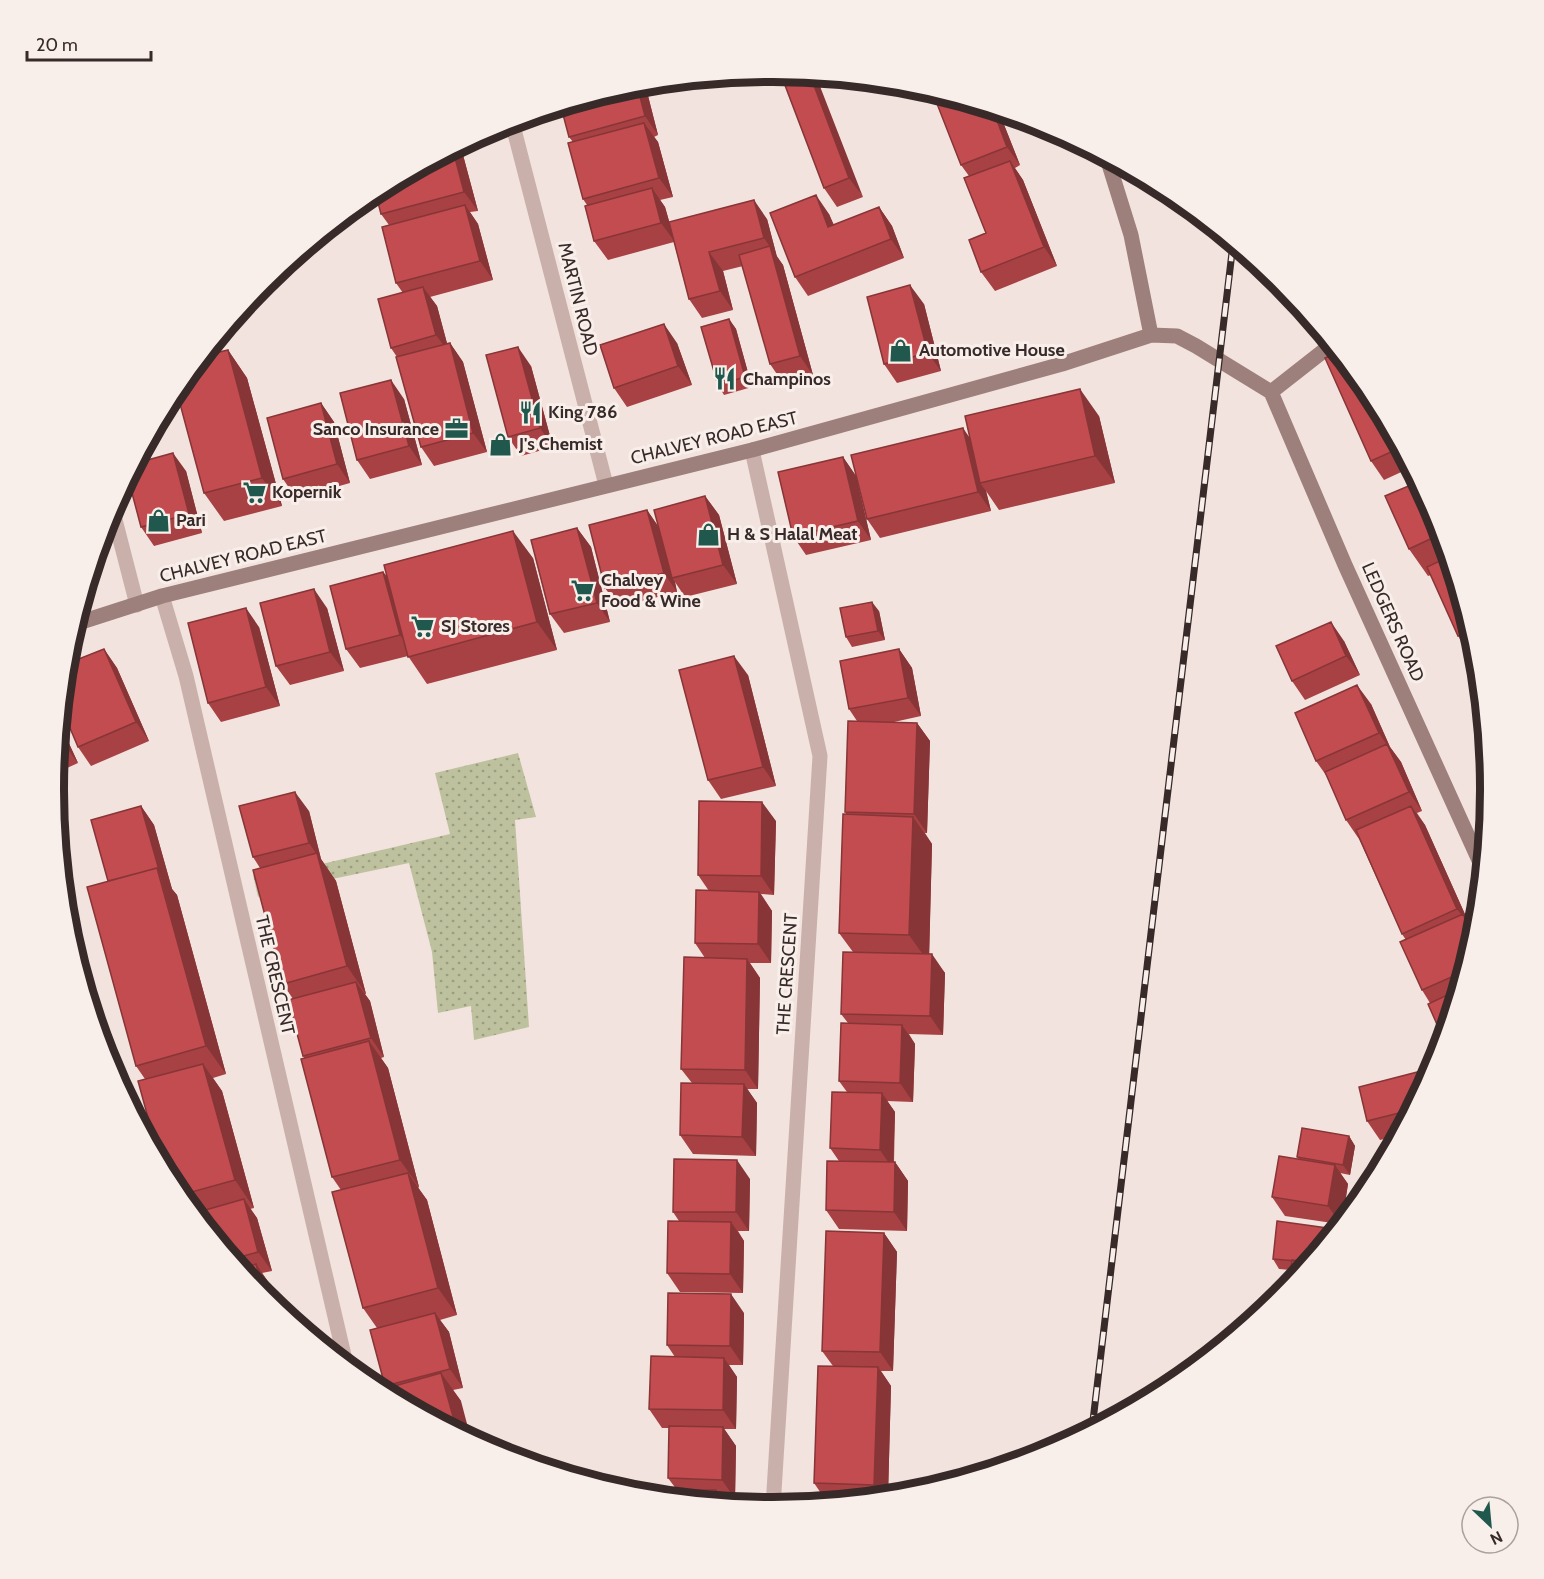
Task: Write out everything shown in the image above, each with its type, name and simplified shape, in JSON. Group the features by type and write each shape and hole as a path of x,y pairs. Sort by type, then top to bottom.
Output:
{"street":[{"name":"MARTIN ROAD","path":"514,131 606,485"},
{"path":"1110,169 1131,235 1151,335 1177,336 1271,392 1325,349"},
{"name":"CHALVEY ROAD EAST","path":"85,621 162,596 752,450 1062,364 1151,335"},
{"name":"LEDGERS ROAD","path":"1271,392 1345,565 1476,854"},
{"name":"THE CRESCENT","path":"752,450 820,756 774,1497"},
{"path":"116,524 136,605"},
{"name":"THE CRESCENT","path":"162,596 186,676 343,1353"}],"green space":[{"path":"518,753 536,817 515,820 529,1027 474,1040 471,1006 438,1013 432,952 409,863 265,893 258,897 253,875 262,878 450,834 435,773"}],"building":[{"path":"784,83 813,84 849,178 824,188"},
{"path":"640,95 645,116 569,137 563,114"},
{"path":"936,102 996,119 1007,147 961,165"},
{"path":"644,123 659,178 583,199 568,143"},
{"path":"455,157 464,192 381,214 378,202"},
{"path":"1010,161 1044,247 981,272 969,240 986,233 964,178"},
{"path":"652,188 661,223 594,241 585,206"},
{"path":"816,195 828,227 879,207 891,239 795,277 770,213"},
{"path":"754,200 764,238 709,252 720,291 689,299 669,222"},
{"path":"465,205 480,261 396,283 382,227"},
{"path":"770,246 800,356 770,364 739,255"},
{"path":"910,285 928,353 884,364 867,297"},
{"path":"423,287 436,335 391,348 378,299"},
{"path":"729,319 745,377 718,385 701,327"},
{"path":"664,324 678,366 614,388 600,345"},
{"path":"450,343 473,433 421,447 396,357"},
{"path":"518,347 540,428 508,437 486,355"},
{"path":"228,350 262,478 204,493 180,403 216,353"},
{"path":"1330,356 1333,359 1360,396 1393,451 1371,461 1325,358"},
{"path":"391,380 409,446 357,460 340,393"},
{"path":"1080,389 1095,456 980,483 965,416"},
{"path":"321,403 337,464 283,479 267,418"},
{"path":"963,428 978,492 867,519 851,455"},
{"path":"173,453 189,514 141,527 131,490 146,461"},
{"path":"843,457 858,521 793,536 778,472"},
{"path":"1411,485 1433,538 1409,549 1385,496"},
{"path":"705,496 723,565 672,578 654,510"},
{"path":"647,510 664,573 605,588 589,525"},
{"path":"577,528 597,603 550,614 531,540"},
{"path":"513,531 537,622 408,657 384,565"},
{"path":"1441,560 1462,634 1458,636 1427,567"},
{"path":"383,572 400,635 346,649 330,586"},
{"path":"314,589 330,652 276,666 260,603"},
{"path":"872,602 878,631 846,637 840,608"},
{"path":"246,608 266,687 208,703 188,623"},
{"path":"1331,622 1346,656 1292,681 1276,646"},
{"path":"104,649 136,722 78,747 68,724 77,660"},
{"path":"899,649 908,698 849,709 840,661"},
{"path":"734,656 763,767 708,780 679,670"},
{"path":"1357,685 1379,733 1316,761 1295,713"},
{"path":"848,721 917,723 914,814 845,812"},
{"path":"1387,744 1409,792 1346,820 1325,772"},
{"path":"295,792 309,843 253,857 239,806"},
{"path":"699,801 762,802 761,876 698,875"},
{"path":"141,806 159,870 157,868 108,881 91,820"},
{"path":"1411,806 1457,909 1402,934 1356,830"},
{"path":"843,814 913,817 909,935 839,933"},
{"path":"317,853 347,966 283,984 253,870"},
{"path":"157,868 206,1046 136,1066 87,887"},
{"path":"696,890 759,892 758,944 695,943"},
{"path":"1463,914 1467,922 1454,976 1422,990 1400,942"},
{"path":"843,952 932,954 930,1016 841,1014"},
{"path":"684,957 747,959 745,1070 681,1069"},
{"path":"356,982 371,1038 303,1056 288,1000"},
{"path":"1449,994 1438,1027 1428,1004"},
{"path":"841,1023 902,1025 900,1083 839,1081"},
{"path":"369,1041 400,1160 332,1177 301,1059"},
{"path":"203,1064 235,1180 191,1192 151,1127 138,1081"},
{"path":"1421,1071 1401,1112 1367,1121 1359,1087"},
{"path":"681,1083 744,1084 742,1137 680,1135"},
{"path":"832,1092 882,1093 880,1150 830,1148"},
{"path":"1302,1128 1349,1136 1343,1165 1297,1157"},
{"path":"1279,1156 1335,1165 1328,1206 1272,1197"},
{"path":"674,1159 737,1160 736,1212 673,1212"},
{"path":"827,1161 895,1162 894,1212 826,1210"},
{"path":"408,1173 438,1288 363,1308 332,1192"},
{"path":"244,1199 258,1252 241,1257 204,1210"},
{"path":"668,1221 731,1222 730,1274 667,1273"},
{"path":"1277,1221 1327,1228 1299,1261 1273,1259"},
{"path":"826,1231 884,1233 880,1352 822,1351"},
{"path":"1292,1260 1299,1261 1291,1270"},
{"path":"256,1264 259,1277 250,1266"},
{"path":"668,1293 731,1294 730,1346 667,1345"},
{"path":"435,1313 450,1369 390,1385 384,1381 370,1330"},
{"path":"651,1356 724,1358 723,1410 649,1409"},
{"path":"818,1366 878,1367 874,1485 814,1483"},
{"path":"441,1373 454,1422 418,1402 393,1386"},
{"path":"669,1426 723,1427 722,1480 668,1478"},
{"path":"674,1490 716,1490 716,1494"}],"railway":[{"path":"1093,1420 1232,253"}],"place":[{"name":"Automotive House","path":"901,350"},
{"name":"Champinos","path":"725,379"},
{"name":"King 786","path":"530,412"},
{"name":"Sanco Insurance","path":"457,429"},
{"name":"J's Chemist","path":"501,444"},
{"name":"Kopernik","path":"254,492"},
{"name":"Pari","path":"158,520"},
{"name":"H & S Halal Meat","path":"709,534"},
{"name":"Chalvey Food & Wine","path":"583,590"},
{"name":"SJ Stores","path":"423,626"}]}
